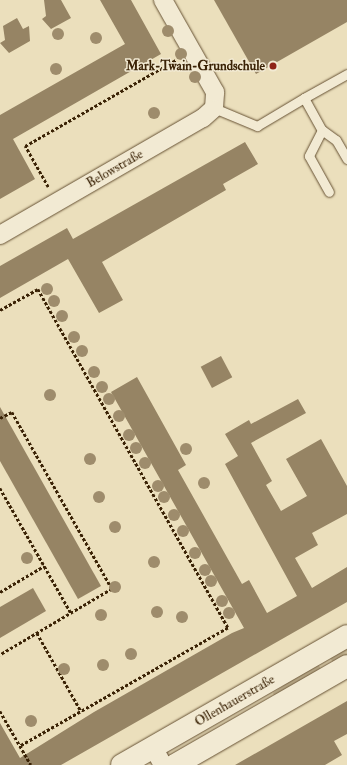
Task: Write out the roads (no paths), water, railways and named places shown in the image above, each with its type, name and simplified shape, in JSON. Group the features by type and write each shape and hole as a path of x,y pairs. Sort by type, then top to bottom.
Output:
{"main road":[{"name":"Ollenhauerstraße","path":"122,765 158,756 347,636"},
{"name":"Ollenhauerstraße","path":"175,765 347,666"}],"street":[{"path":"163,0 215,100"},
{"name":"Belowstraße","path":"0,235 203,118 215,100"}],"lane":[{"path":"215,100 257,126 347,74"},
{"path":"304,98 322,130 336,140 347,159"},
{"path":"322,130 309,156 329,192"}],"place":[{"name":"Mark-Twain-Grundschule","path":"273,66"}]}
